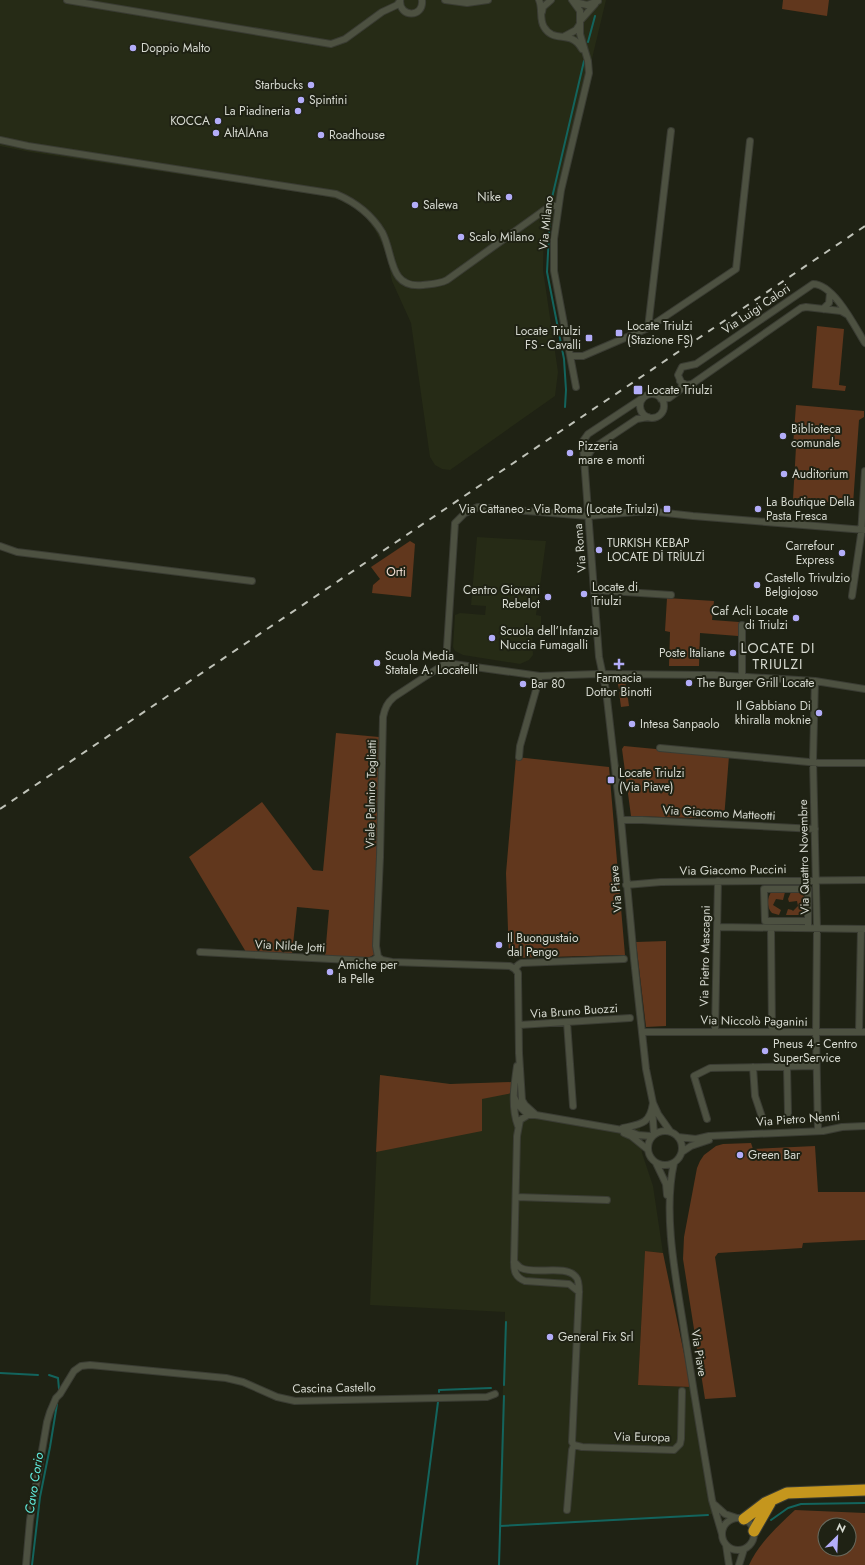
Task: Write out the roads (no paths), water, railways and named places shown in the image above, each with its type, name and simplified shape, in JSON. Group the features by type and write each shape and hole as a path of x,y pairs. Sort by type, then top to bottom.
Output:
{"highway":[{"path":"741,1518 774,1498 787,1493 865,1490"},
{"path":"754,1531 774,1498"}],"street":[{"path":"67,0 331,44 345,39 382,12 397,5 400,0"},
{"path":"400,0 403,11"},
{"path":"445,0 467,3 488,0"},
{"path":"539,0 543,26 547,31 552,35 565,36 578,42 588,61"},
{"path":"541,13 543,7 551,0"},
{"path":"572,0 587,5 598,1"},
{"path":"572,0 580,11 580,34 588,61"},
{"path":"389,9 414,14 420,10 424,1"},
{"path":"565,36 576,30 598,1"},
{"name":"Via Milano","path":"576,387 554,271 554,239 558,206 589,73 588,61"},
{"path":"648,328 671,131"},
{"path":"0,140 28,146 336,194 360,207 375,221 386,240 396,274 403,282 411,286 437,284 447,280 550,206 558,206"},
{"path":"571,356 583,356 648,328 736,270 750,141"},
{"name":"Via Luigi Calori","path":"661,399 668,398 679,391 682,386 678,375 682,368 696,364 809,286 818,284 830,293 849,316 865,343"},
{"path":"823,309 829,304 830,293"},
{"name":"Via Luigi Calori","path":"680,381 686,384 692,384 801,308 840,311 849,316"},
{"path":"647,395 655,395 661,399 663,406 661,413 655,417 637,419 592,449 584,461 583,445 585,437 647,395"},
{"path":"644,397 640,403 641,410 648,417"},
{"name":"Via Roma","path":"584,461 599,657 603,674"},
{"path":"852,596 863,530 865,471"},
{"path":"863,530 692,516 648,510 588,516 478,507 465,513 455,523 446,663 540,676 603,674 714,675 815,681 865,689"},
{"path":"0,546 17,552 252,580"},
{"path":"594,590 670,595"},
{"path":"742,625 742,677"},
{"name":"Viale Palmiro Togliatti","path":"378,957 376,946 380,857 383,717 385,707 394,697 446,663"},
{"name":"Via Piave","path":"603,674 621,820 626,885 646,1069 653,1105 670,1131 678,1137"},
{"path":"519,757 520,746 540,676"},
{"name":"Via Quattro Novembre","path":"815,681 814,762 817,928 816,1066 818,1131"},
{"path":"660,748 814,762 865,763"},
{"name":"Via Giacomo Matteotti","path":"621,820 815,829"},
{"name":"Via Giacomo Puccini","path":"626,885 661,882 865,880"},
{"name":"Via Pietro Mascagni","path":"715,1032 718,881"},
{"path":"772,1032 768,928 765,921 764,889 808,890 808,928"},
{"path":"765,921 808,920"},
{"path":"717,927 863,929 862,1032"},
{"name":"Via Nilde Jotti","path":"200,952 369,961 378,957"},
{"path":"378,957 382,960 392,962 510,966 516,969"},
{"path":"536,1114 524,1105 522,1100 519,1053 518,978 516,969 518,965 521,963 624,959"},
{"name":"Via Bruno Buozzi","path":"519,1025 630,1018"},
{"path":"567,1022 573,1106"},
{"name":"Via Niccolò Paganini","path":"642,1032 862,1032"},
{"path":"518,1126 514,1116 514,1096 519,1053"},
{"path":"707,1119 694,1076 710,1068 816,1066"},
{"path":"753,1067 755,1096 762,1117"},
{"path":"787,1067 788,1113"},
{"path":"514,1096 518,1105 528,1115"},
{"path":"617,1130 643,1124 653,1105"},
{"path":"653,1105 653,1135"},
{"path":"579,1292 569,1284 525,1281 519,1278 514,1270 518,1126 520,1120 528,1115 536,1114 617,1130 653,1135"},
{"name":"Via Pietro Nenni","path":"678,1137 696,1139 732,1135 818,1131 842,1127 865,1126"},
{"name":"Via Piave","path":"617,1130 631,1136 647,1149 650,1158 656,1163 666,1184 670,1208"},
{"path":"647,1149 648,1142 653,1135 662,1131 670,1131"},
{"name":"Via Pietro Nenni","path":"682,1152 701,1142 732,1135"},
{"path":"678,1137 682,1145 682,1152"},
{"name":"Via Piave","path":"682,1152 674,1163 670,1183 670,1208 675,1271 712,1500 726,1545 729,1565"},
{"path":"656,1163 666,1165 674,1163"},
{"path":"516,1197 607,1200"},
{"path":"514,1262 521,1268 565,1271 572,1273 576,1277 579,1292 572,1442 574,1445 572,1450 567,1510"},
{"name":"Cascina Castello","path":"26,1565 30,1520 47,1422 56,1398 60,1394 70,1375 81,1366 90,1365 226,1378 243,1382 277,1397 294,1401 487,1397 495,1394"},
{"name":"Via Europa","path":"574,1445 582,1447 674,1450 678,1448 681,1439 682,1391"},
{"path":"712,1500 720,1511 741,1518 750,1523 754,1531 753,1541 744,1549 734,1550 726,1545"},
{"path":"722,1534 725,1524 733,1518 741,1518"},
{"path":"739,1565 744,1549"}],"waterway":[{"path":"588,42 595,16"},
{"path":"551,202 584,61"},
{"path":"550,216 547,272 564,359 566,390 565,407"},
{"path":"504,1385 506,1322"},
{"name":"Cavo Corio","path":"0,1373 38,1375"},
{"name":"Cavo Corio","path":"49,1375 58,1378 59,1389"},
{"path":"439,1392 439,1390 491,1388"},
{"path":"499,1565 504,1396"},
{"path":"417,1565 438,1402"},
{"name":"Cavo Corio","path":"32,1565 40,1497 57,1404"},
{"path":"771,1520 788,1508 801,1504 865,1503"},
{"path":"500,1526 708,1515"}],"railway":[{"path":"0,809 865,226"}],"place":[{"name":"Doppio Malto","path":"133,48"},
{"name":"Starbucks","path":"311,85"},
{"name":"Spintini","path":"301,100"},
{"name":"La Piadineria","path":"298,111"},
{"name":"KOCCA","path":"218,121"},
{"name":"AltAlAna","path":"216,133"},
{"name":"Roadhouse","path":"321,135"},
{"name":"Nike","path":"509,197"},
{"name":"Salewa","path":"415,205"},
{"name":"Scalo Milano","path":"461,237"},
{"name":"Locate Triulzi (Stazione FS)","path":"619,333"},
{"name":"Locate Triulzi FS - Cavalli","path":"589,338"},
{"name":"Locate Triulzi","path":"638,390"},
{"name":"Biblioteca comunale","path":"783,436"},
{"name":"Pizzeria mare e monti","path":"570,453"},
{"name":"Auditorium","path":"784,474"},
{"name":"Via Cattaneo - Via Roma (Locate Triulzi)","path":"667,509"},
{"name":"La Boutique Della Pasta Fresca","path":"758,509"},
{"name":"TURKISH KEBAP LOCATE Dİ TRİULZİ","path":"599,550"},
{"name":"Carrefour Express","path":"842,553"},
{"name":"Castello Trivulzio Belgiojoso","path":"757,585"},
{"name":"Locate di Triulzi","path":"584,594"},
{"name":"Centro Giovani Rebelot","path":"548,597"},
{"name":"Caf Acli Locate di Triulzi","path":"796,618"},
{"name":"Scuola dell’Infanzia Nuccia Fumagalli","path":"492,638"},
{"name":"Poste Italiane","path":"733,653"},
{"name":"Scuola Media Statale A. Locatelli","path":"377,663"},
{"name":"Farmacia Dottor Binotti","path":"619,664"},
{"name":"The Burger Grill Locate","path":"689,683"},
{"name":"Bar 80","path":"523,684"},
{"name":"Il Gabbiano Di khiralla moknie","path":"819,713"},
{"name":"Intesa Sanpaolo","path":"632,724"},
{"name":"Locate Triulzi (Via Piave)","path":"611,780"},
{"name":"Il Buongustaio dal Pengo","path":"499,945"},
{"name":"Amiche per la Pelle","path":"330,972"},
{"name":"Pneus 4 - Centro SuperService","path":"765,1051"},
{"name":"Green Bar","path":"740,1155"},
{"name":"General Fix Srl","path":"550,1337"}],"district":[{"name":"LOCATE DI TRIULZI","path":"778,656"}],"park label":[{"name":"Orti","path":"396,572"}]}
